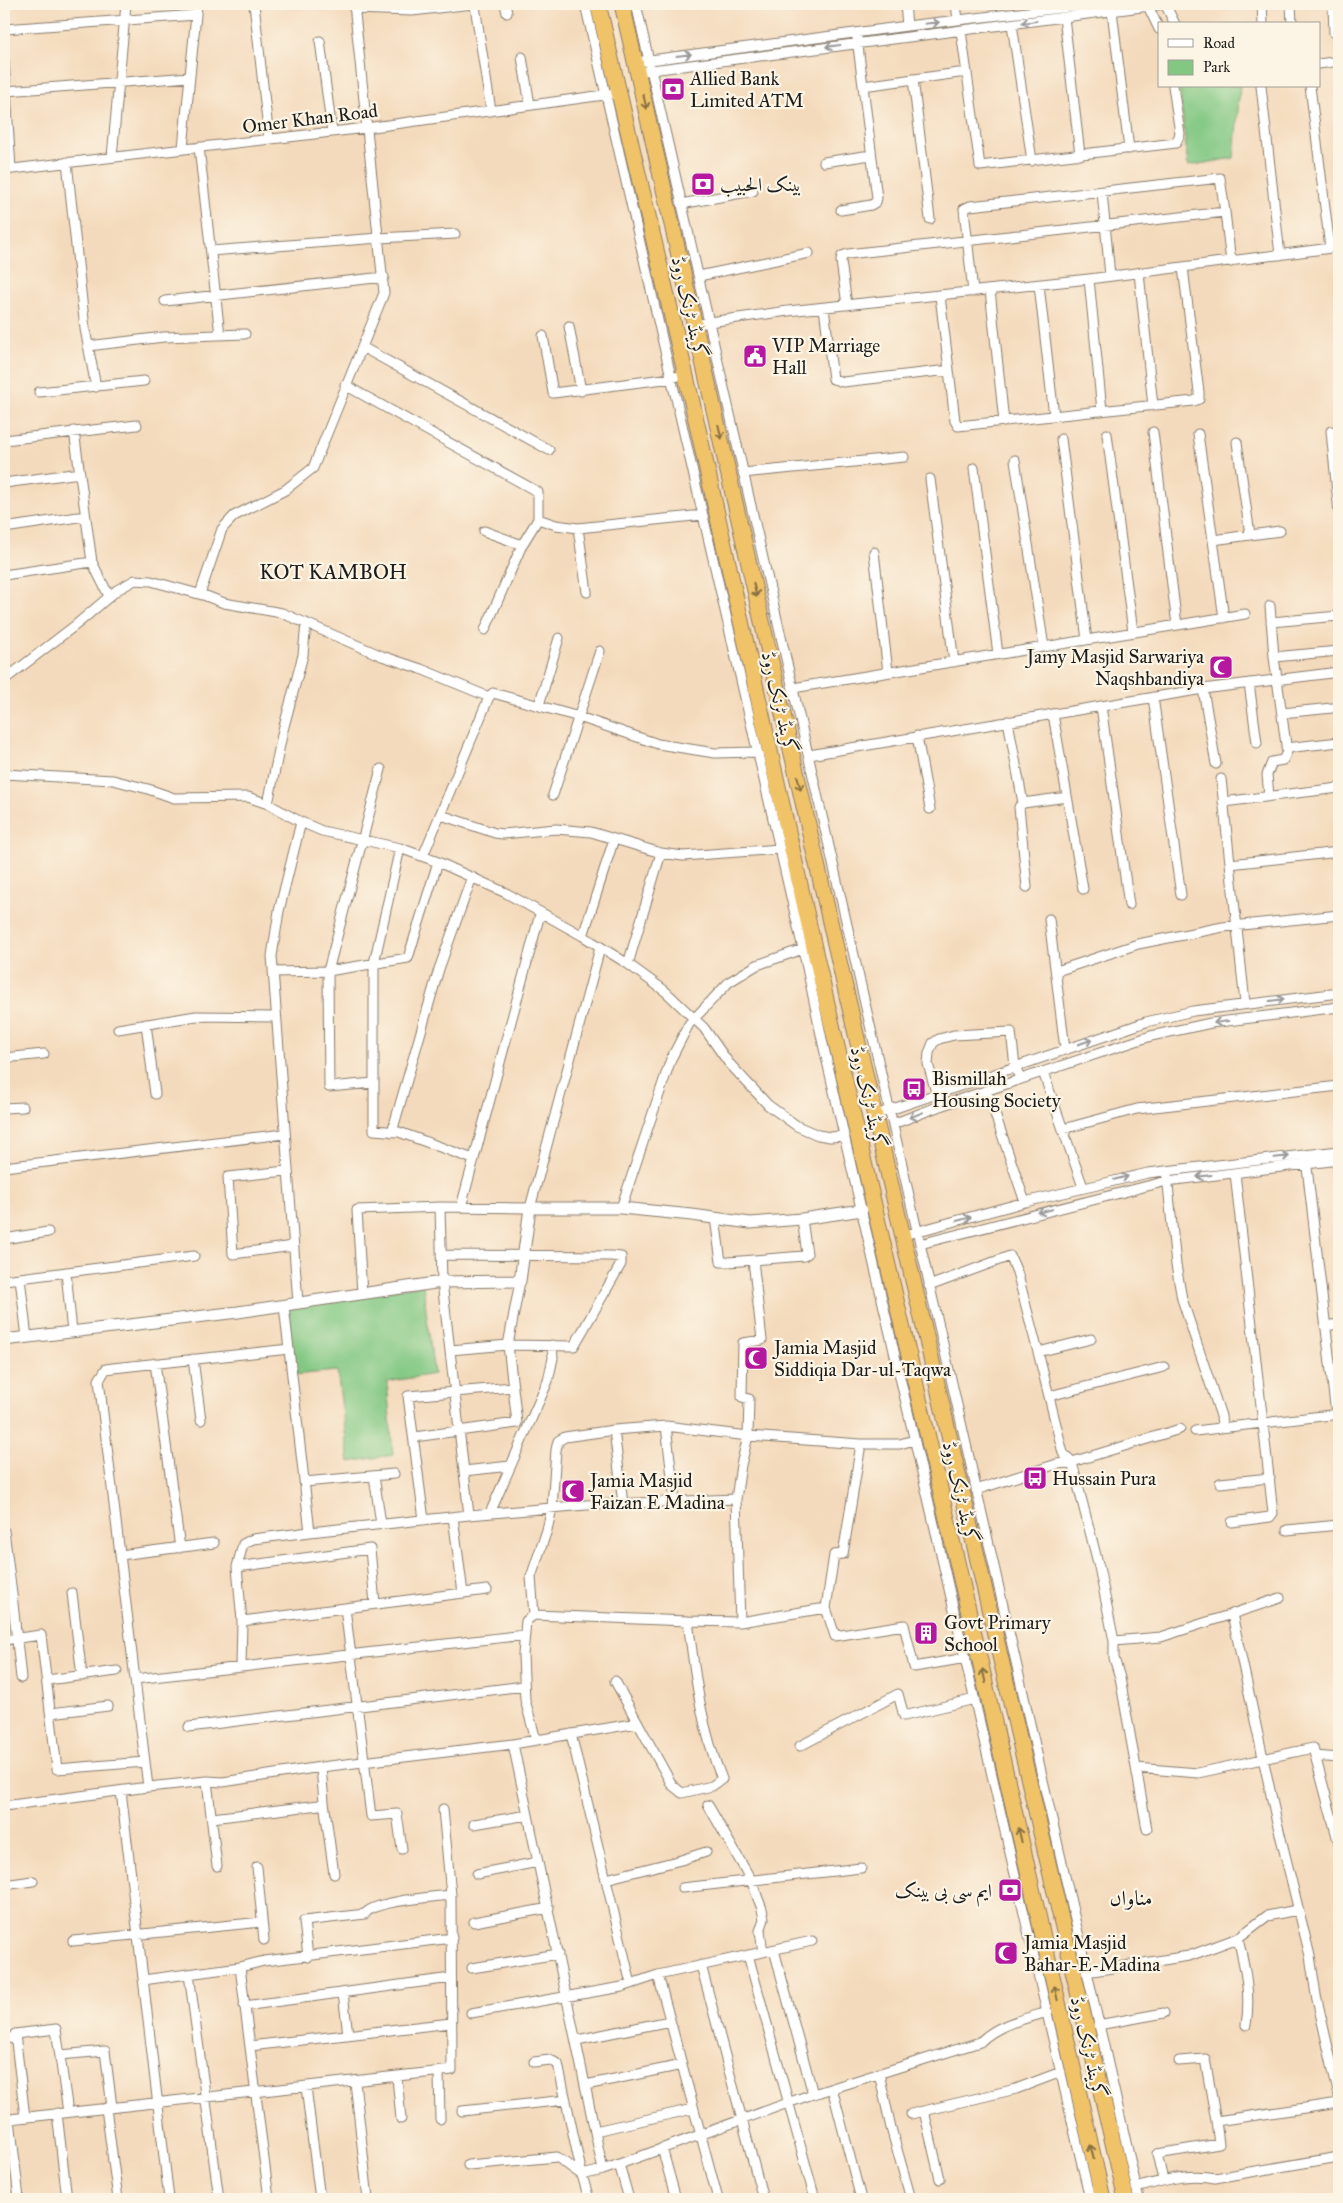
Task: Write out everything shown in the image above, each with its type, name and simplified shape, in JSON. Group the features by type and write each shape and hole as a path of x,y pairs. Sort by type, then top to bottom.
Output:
{"highway":[{"name":"گرینڈ ٹرنک روڈ","path":"598,4 613,93 678,376 692,402 691,430 809,951 969,1641 1103,2199"},
{"name":"گرینڈ ٹرنک روڈ","path":"622,4 643,66 702,323 712,398 836,948 883,1112 994,1635 1005,1648 1131,2194"},
{"path":"692,402 712,398"},
{"path":"809,951 836,948"},
{"path":"969,1641 994,1635"}],"street":[{"path":"112,157 126,4"},
{"path":"183,148 197,4"},
{"path":"254,4 268,139"},
{"path":"200,594 222,529 227,522 234,516 285,490 313,468 384,293 384,277 354,6 412,11 472,4 475,6 491,111"},
{"path":"585,4 613,93"},
{"path":"636,4 643,66 699,276 702,323 743,473 809,755 859,976 883,1112 893,1124 910,1233 920,1244 976,1490 1005,1648"},
{"path":"905,4 907,26"},
{"path":"956,4 980,166 1176,143 1179,139 1173,88"},
{"path":"643,66 907,26 1095,4"},
{"path":"643,66 960,31 1147,5 1165,4 1174,22"},
{"path":"1262,4 1263,22"},
{"path":"1291,4 1292,22"},
{"path":"1333,4 1334,34"},
{"path":"1147,5 1158,27"},
{"path":"1112,11 1129,149"},
{"path":"4,29 196,15"},
{"path":"1064,17 1080,155"},
{"path":"959,20 960,31"},
{"path":"1012,24 1032,161"},
{"path":"841,210 876,202 877,198 856,33"},
{"path":"320,41 332,132"},
{"path":"522,58 530,105"},
{"path":"4,60 7,169"},
{"path":"1320,64 1339,61"},
{"path":"863,86 966,72"},
{"path":"6,92 190,77"},
{"path":"913,79 930,219"},
{"path":"1261,88 1280,255"},
{"path":"702,323 1183,268 1335,248 1310,88"},
{"name":"Omer Khan Road","path":"7,169 366,128 613,93"},
{"path":"199,147 220,335"},
{"path":"824,162 871,155"},
{"path":"67,162 88,346 96,387"},
{"path":"973,292 964,209 966,207 1220,178 1232,262"},
{"path":"681,204 753,191"},
{"path":"1102,192 1110,276"},
{"path":"847,305 842,256 1225,212"},
{"path":"211,252 379,238 455,234"},
{"path":"699,276 810,253"},
{"path":"940,296 955,421 958,426 1153,406 1199,399 1183,268"},
{"path":"1139,273 1153,406"},
{"path":"165,301 384,277"},
{"path":"1089,279 1102,411"},
{"path":"1039,285 1054,416"},
{"path":"990,290 1004,422"},
{"path":"824,308 833,379 837,382 949,370"},
{"path":"569,326 581,391"},
{"path":"88,346 164,336 245,334"},
{"path":"543,336 551,391 556,394 678,376 691,430 703,515 715,539 757,752 780,849 809,951 845,1136 914,1440 969,1641 966,1658 1090,2199"},
{"path":"362,347 549,450"},
{"path":"39,392 144,381"},
{"path":"346,385 538,492 538,519 522,545 485,630"},
{"path":"4,440 137,425"},
{"path":"74,431 92,562 109,596"},
{"path":"1331,431 1336,446 1339,513"},
{"path":"1153,432 1177,625"},
{"path":"1107,434 1134,632"},
{"path":"1198,434 1224,618"},
{"path":"1061,439 1087,640"},
{"path":"1236,442 1250,535"},
{"path":"743,473 904,457"},
{"path":"1015,460 1044,647"},
{"path":"974,468 998,654"},
{"path":"4,483 80,473"},
{"path":"930,479 954,662"},
{"path":"538,519 556,525 578,528 703,515"},
{"path":"4,528 85,516"},
{"path":"578,528 587,592"},
{"path":"484,530 522,545"},
{"path":"1213,540 1280,531"},
{"path":"874,552 888,672"},
{"path":"4,575 92,562"},
{"path":"6,678 77,624 109,596 135,580 150,581 200,594 224,603 282,613 382,656 421,669 489,697"},
{"path":"1269,796 1268,770 1272,762 1283,760 1286,757 1274,658 1270,606"},
{"path":"793,688 1245,614"},
{"path":"1271,622 1339,616"},
{"path":"268,804 283,730 303,655 306,623"},
{"path":"539,706 559,638"},
{"path":"553,795 600,651"},
{"path":"1274,658 1339,651"},
{"path":"4,658 6,678"},
{"path":"809,755 1203,689 1277,678 1339,672"},
{"path":"1248,683 1257,743"},
{"path":"1203,689 1216,764"},
{"path":"423,856 442,815 489,697 493,693 579,717 658,744 716,753 757,752"},
{"path":"1153,697 1181,895"},
{"path":"1101,706 1129,905"},
{"path":"1282,713 1332,708"},
{"path":"1053,714 1083,889"},
{"path":"1008,721 1022,803 1020,807 1027,887"},
{"path":"917,736 930,809"},
{"path":"1286,748 1339,742"},
{"path":"374,1083 330,1087 328,971 381,769"},
{"path":"4,774 113,780 174,798 248,797 268,804 322,831 400,848 438,862 506,893 540,914 583,936 628,964 665,992 704,1028 748,1086 768,1105 797,1126 818,1135 830,1138 845,1136"},
{"path":"1221,778 1245,1003"},
{"path":"1223,802 1339,788"},
{"path":"1022,803 1067,797"},
{"path":"442,815 503,834 556,829 591,832 661,853 683,856 780,849"},
{"path":"298,1304 286,1171 272,956 278,911 301,822"},
{"path":"583,936 614,839"},
{"path":"400,848 374,964 374,1130 399,1132 473,1159"},
{"path":"815,852 830,849"},
{"path":"1230,864 1339,852"},
{"path":"628,964 661,853"},
{"path":"273,972 328,971 408,958 438,862"},
{"path":"392,1132 439,970 472,877"},
{"path":"461,1207 540,914"},
{"path":"1057,972 1138,944 1223,927 1339,915"},
{"path":"1049,919 1065,1049"},
{"path":"414,1438 517,1423 508,1345 520,1281 530,1208 600,948"},
{"path":"620,1208 671,1059 688,1024 729,982 757,964 809,951"},
{"path":"844,980 859,976"},
{"path":"883,1112 1146,1022 1193,1011 1245,1003 1339,993"},
{"path":"893,1124 940,1106 1151,1036 1236,1020 1339,1007"},
{"path":"118,1029 196,1016 276,1017"},
{"path":"146,1024 155,1094"},
{"path":"940,1106 928,1058 933,1043 945,1036 1011,1032 1015,1066 1020,1080"},
{"path":"4,1058 44,1054"},
{"path":"1043,1072 1083,1187"},
{"path":"1063,1129 1136,1109 1339,1086"},
{"path":"987,1091 1025,1202"},
{"path":"4,1108 23,1107"},
{"path":"4,1167 284,1134"},
{"path":"920,1244 1167,1181 1235,1173 1339,1151"},
{"path":"910,1233 1083,1187 1166,1170 1306,1159 1339,1160"},
{"path":"1196,1431 1338,1414 1325,1326 1306,1159"},
{"path":"1166,1170 1180,1291 1221,1416 1222,1427"},
{"path":"286,1171 228,1177 233,1254 293,1246"},
{"path":"1232,1522 1273,1516 1235,1173"},
{"path":"362,1294 357,1210 440,1206 620,1208 750,1223 802,1219 862,1210"},
{"path":"440,1206 442,1282 469,1515"},
{"path":"715,1218 722,1262 807,1254 802,1219"},
{"path":"4,1239 48,1232"},
{"path":"442,1255 621,1257 622,1264 574,1346 508,1345 450,1350"},
{"path":"4,1280 194,1256"},
{"path":"929,1286 1010,1256 1017,1272 1063,1453 1072,1462 1099,1568 1114,1641 1114,1658 1147,1830"},
{"path":"740,1622 736,1499 748,1436 748,1399 742,1397 743,1343 762,1340 753,1260"},
{"path":"66,1272 72,1332"},
{"path":"20,1278 27,1338"},
{"path":"4,1340 284,1306 442,1282 520,1281"},
{"path":"284,1306 310,1532"},
{"path":"1325,1326 1339,1324"},
{"path":"1038,1352 1091,1339"},
{"path":"490,1514 548,1381 553,1358 552,1346"},
{"path":"148,1787 99,1380 106,1369 289,1349"},
{"path":"193,1359 201,1420"},
{"path":"155,1363 180,1548"},
{"path":"1049,1396 1164,1367"},
{"path":"424,1520 408,1396 513,1387"},
{"path":"534,1615 531,1577 548,1530 552,1508 558,1441 566,1437 614,1430 666,1426 748,1436 861,1444 900,1444 914,1440"},
{"path":"666,1426 675,1502"},
{"path":"976,1490 1057,1464 1072,1462 1180,1429"},
{"path":"614,1430 623,1504"},
{"path":"861,1444 843,1554 834,1555 826,1608 835,1636 904,1625 914,1667 966,1658"},
{"path":"464,1472 510,1466"},
{"path":"304,1482 394,1474"},
{"path":"374,1476 381,1524"},
{"path":"1220,1483 1270,1478"},
{"path":"241,1667 242,1621 237,1567 243,1544 253,1539 381,1524 552,1508 736,1499"},
{"path":"453,1517 464,1593"},
{"path":"1287,1530 1339,1525"},
{"path":"4,1531 8,1594 17,1638 21,1678"},
{"path":"120,1556 214,1543"},
{"path":"237,1567 370,1549 375,1604"},
{"path":"242,1621 487,1590"},
{"path":"72,1592 82,1676"},
{"path":"1114,1641 1161,1637 1280,1598"},
{"path":"345,1608 371,1816 397,1814 402,1849"},
{"path":"536,1740 525,1700 523,1655 526,1621 534,1615 740,1622 826,1608"},
{"path":"1232,1614 1297,1910 1310,1956 1316,1995 1339,2096"},
{"path":"615,1681 672,1785 682,1793 694,1792 712,1786 722,1779 713,1756 698,1699 688,1621"},
{"path":"4,1640 42,1635 58,1768 145,1762"},
{"path":"135,1679 525,1635"},
{"path":"47,1680 117,1671"},
{"path":"189,1727 524,1686"},
{"path":"800,1746 898,1694 904,1716 975,1699"},
{"path":"51,1713 108,1706"},
{"path":"4,1806 148,1787 207,1781 223,1782 321,1767 513,1744 638,1722"},
{"path":"571,1734 631,1984"},
{"path":"513,1744 568,1996 603,2170"},
{"path":"1136,1768 1198,1773 1312,1748 1339,1844"},
{"path":"1315,1756 1339,1758"},
{"path":"321,1767 334,1874"},
{"path":"207,1781 217,1866"},
{"path":"121,1791 169,2199"},
{"path":"212,1818 319,1805 324,1802"},
{"path":"708,1805 751,1880 762,1909 764,1919 760,1932 763,1952"},
{"path":"19,2199 7,2119 156,2101 256,2093 452,2070 451,1895 443,1810"},
{"path":"474,1824 528,1815"},
{"path":"606,1878 706,1852"},
{"path":"477,1874 538,1862"},
{"path":"256,1867 264,1940"},
{"path":"682,1888 861,1868"},
{"path":"4,1885 34,1881"},
{"path":"308,1956 304,1921 365,1914 367,1910 378,1905 451,1895"},
{"path":"474,1922 548,1908"},
{"path":"1086,1972 1189,1956 1238,1938 1267,1916 1297,1910"},
{"path":"72,1941 262,1922"},
{"path":"144,1980 240,1967 264,1961 452,1938"},
{"path":"1238,1938 1247,1985 1248,2011 1246,2025"},
{"path":"471,2013 631,1984 658,1975 812,1941"},
{"path":"1072,1941 1086,1972 1089,2013 1098,2025 1131,2194 1139,2199"},
{"path":"774,1950 813,2094"},
{"path":"472,1968 558,1954"},
{"path":"748,1955 814,2199"},
{"path":"700,1966 763,2199"},
{"path":"240,1967 269,2199"},
{"path":"189,1974 219,2199"},
{"path":"658,1975 718,2199"},
{"path":"244,2006 451,1978"},
{"path":"343,1993 348,2035"},
{"path":"468,2165 557,2157 582,2175 603,2170 813,2094 980,2042 989,2032 1048,2012"},
{"path":"1098,2025 1164,2013"},
{"path":"577,2040 670,2020"},
{"path":"250,2046 451,2023"},
{"path":"4,2039 15,2037 15,2034 56,2029 68,2112"},
{"path":"15,2037 26,2117"},
{"path":"60,2055 105,2052 118,2199"},
{"path":"1164,2180 1157,2154 1219,2144 1205,2059 1179,2062"},
{"path":"534,2062 550,2060 558,2064 589,2199"},
{"path":"586,2085 682,2065"},
{"path":"439,2072 440,2119"},
{"path":"911,2114 1016,2088 1061,2072"},
{"path":"879,2073 891,2128 912,2199"},
{"path":"397,2077 401,2119"},
{"path":"354,2082 368,2199"},
{"path":"306,2087 320,2199"},
{"path":"832,2088 861,2199"},
{"path":"462,2111 566,2100"},
{"path":"1216,2121 1339,2103"},
{"path":"595,2131 693,2109"},
{"path":"924,2111 940,2178"},
{"path":"57,2113 67,2199"},
{"path":"662,2148 676,2199"},
{"path":"1131,2194 1164,2180 1191,2176 1221,2178 1274,2167 1339,2157"},
{"path":"619,2164 629,2199"}],"green space":[{"path":"1179,88 1240,88 1234,158 1188,166"},
{"path":"423,1285 434,1374 387,1382 393,1455 349,1462 337,1371 292,1375 284,1306"}],"place":[{"name":"Allied Bank Limited ATM","path":"673,89"},
{"name":"بينک الحبيب","path":"703,184"},
{"name":"VIP Marriage Hall","path":"755,356"},
{"name":"Jamy Masjid Sarwariya Naqshbandiya","path":"1221,667"},
{"name":"Bismillah Housing Society","path":"914,1089"},
{"name":"Jamia Masjid Siddiqia Dar-ul-Taqwa","path":"756,1358"},
{"name":"Hussain Pura","path":"1035,1478"},
{"name":"Jamia Masjid Faizan E Madina","path":"573,1491"},
{"name":"Govt Primary School","path":"926,1633"},
{"name":"ایم سی بی بینک","path":"1010,1890"},
{"name":"Jamia Masjid Bahar-E-Madina","path":"1006,1953"}],"district":[{"name":"KOT KAMBOH","path":"333,572"},
{"name":"مناواں","path":"1131,1898"}]}
